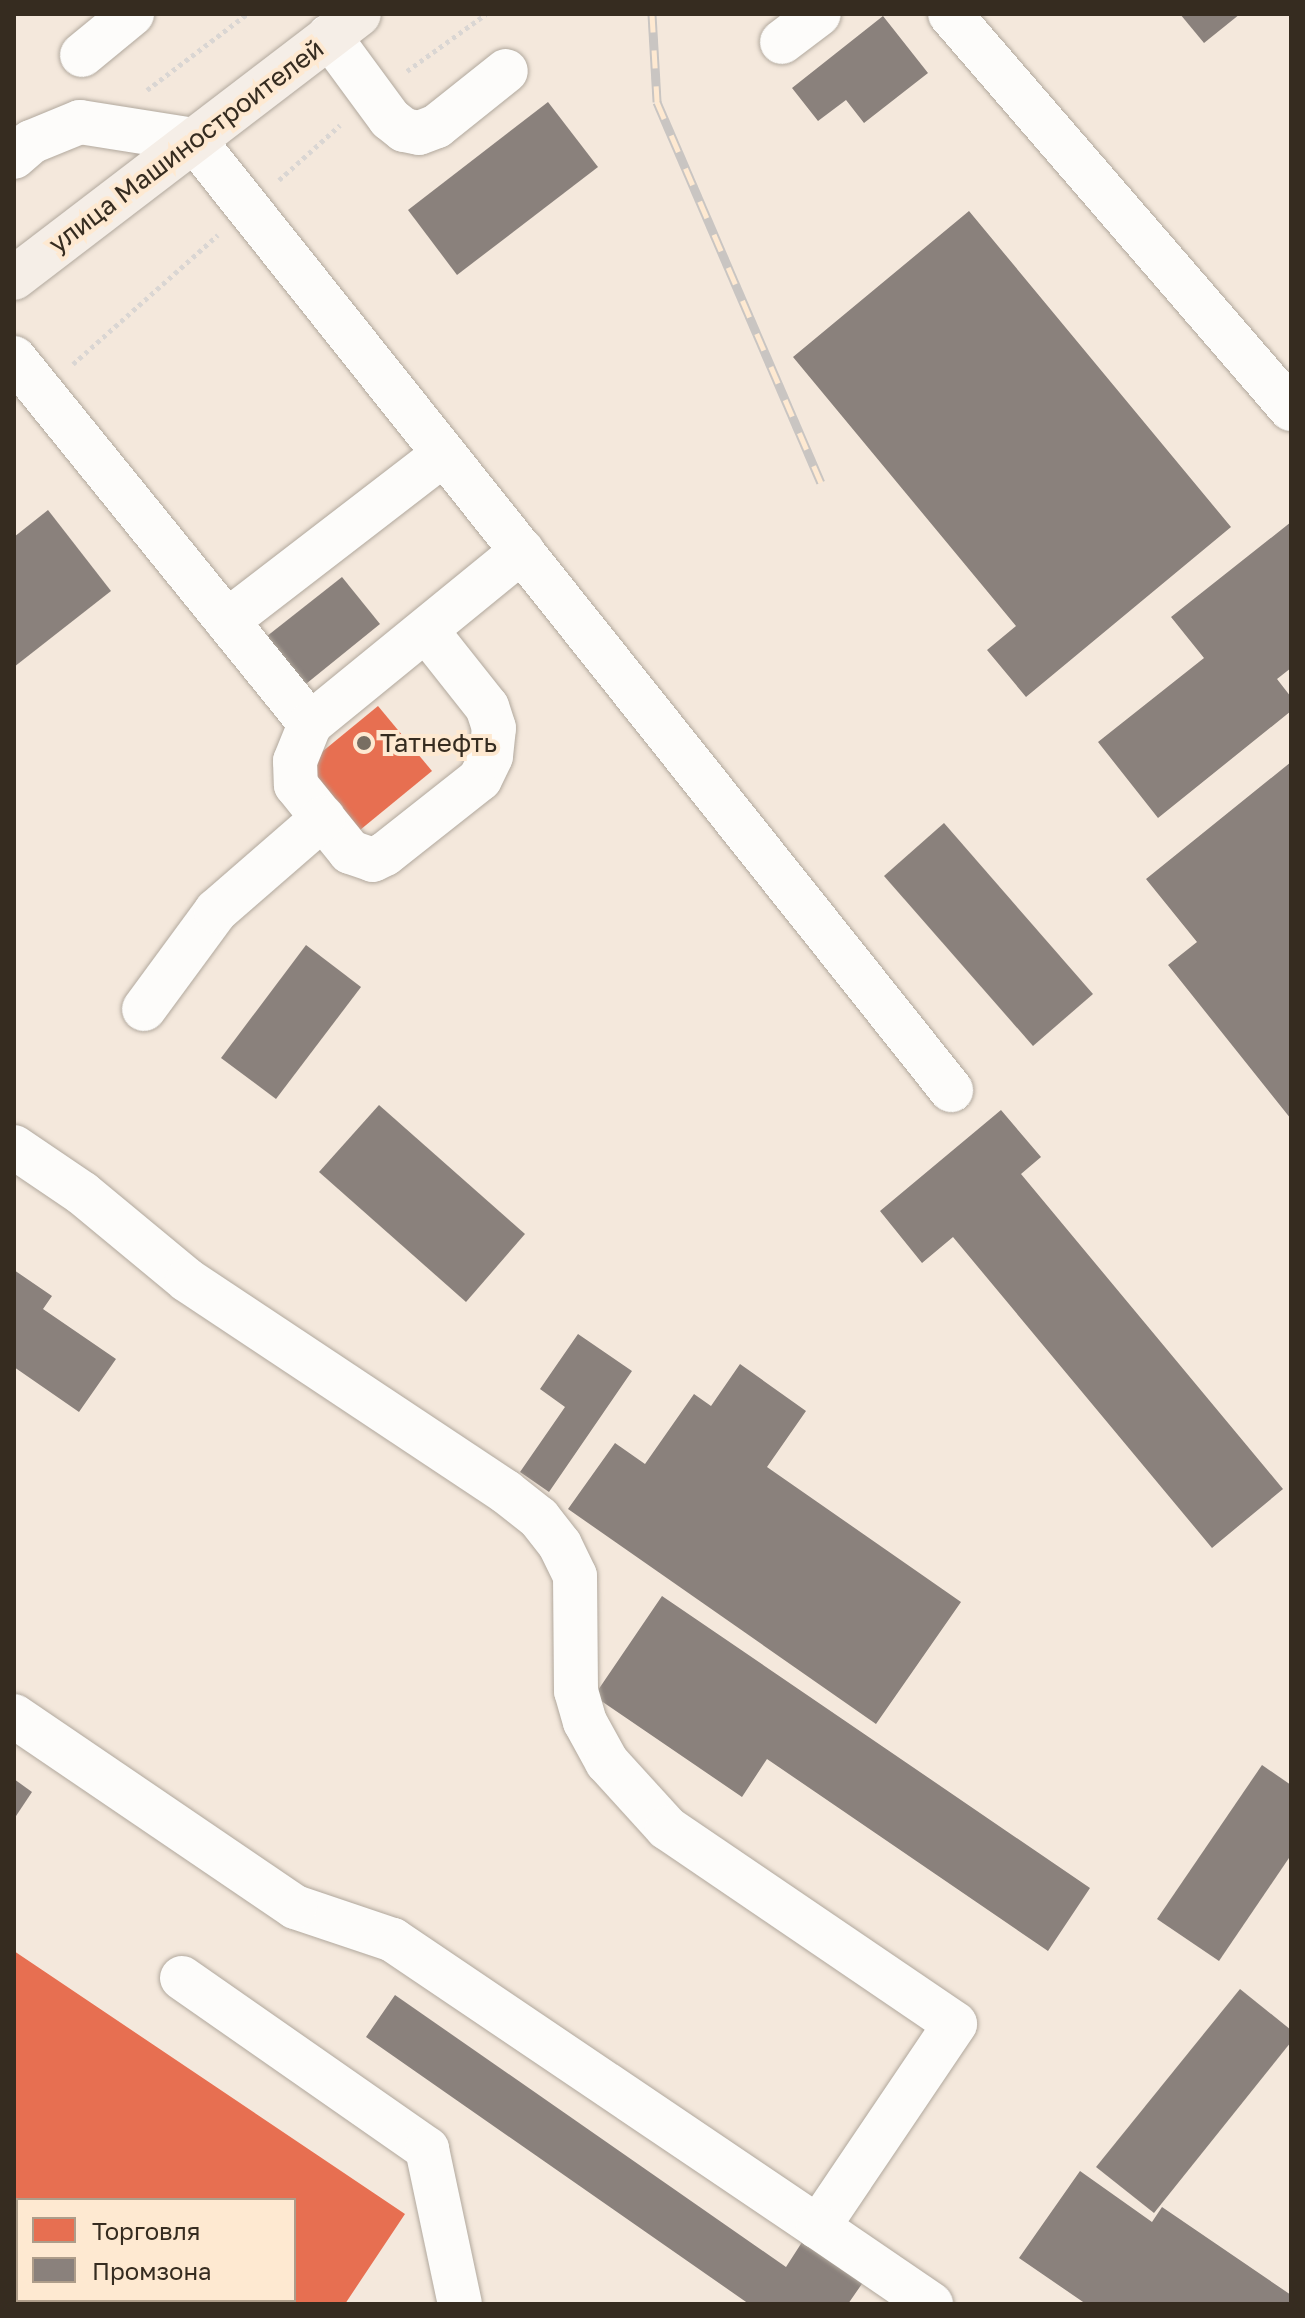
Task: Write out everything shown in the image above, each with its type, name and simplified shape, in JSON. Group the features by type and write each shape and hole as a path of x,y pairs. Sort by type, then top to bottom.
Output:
{"main road":[{"name":"улица Машиностроителей","path":"14,278 344,25"}],"lane":[{"path":"82,55 132,14"},
{"path":"782,42 819,14"},
{"path":"950,14 1291,409"},
{"path":"344,25 390,119 404,130 419,133 437,126 506,71"},
{"path":"14,157 31,142 80,122 194,140 951,1090"},
{"path":"14,358 310,724"},
{"path":"227,621 444,454"},
{"path":"426,630 487,707 494,728 491,756 480,779 373,860 350,852 296,785 294,773 310,724 522,551"},
{"path":"144,1009 216,911 323,818"},
{"path":"14,1147 82,1193 187,1280 506,1492 539,1518 560,1545 575,1576 576,1691 585,1722 607,1762 667,1828 955,2024 818,2227"},
{"path":"14,1716 295,1907 393,1940 931,2304"},
{"path":"182,1978 427,2149 460,2304"},
{"path":"14,2301 19,2304"}],"path":[{"path":"102,124 247,14"}],"building: Торговля":[{"path":"378,706 432,771 360,830 306,765"},
{"path":"14,1951 405,2214 345,2304 122,2302 296,2302 296,2198 16,2198 16,2230"}],"building: Промзона":[{"path":"1180,14 1240,14 1204,43"},
{"path":"883,16 928,73 864,123 846,100 818,121 792,88"},
{"path":"548,102 598,167 457,275 408,210"},
{"path":"969,211 1231,527 1026,697 987,650 1016,626 793,357"},
{"path":"48,510 111,591 14,667 14,537"},
{"path":"1291,522 1291,668 1277,679 1291,697 1291,711 1158,818 1098,742 1204,658 1171,617"},
{"path":"342,577 380,624 296,692 257,644"},
{"path":"1291,762 1291,1119 1168,965 1197,942 1146,879"},
{"path":"944,823 1093,994 1033,1046 884,876"},
{"path":"306,945 361,987 276,1099 221,1058"},
{"path":"379,1105 525,1234 466,1302 319,1172"},
{"path":"1001,1110 1041,1157 1021,1174 1283,1489 1212,1548 953,1237 922,1263 880,1211"},
{"path":"14,1270 52,1296 43,1309 116,1359 79,1412 14,1367"},
{"path":"578,1334 632,1371 549,1492 520,1472 565,1407 540,1389"},
{"path":"740,1364 806,1411 767,1467 961,1602 876,1724 568,1509 615,1443 645,1464 694,1394 711,1406"},
{"path":"662,1596 1090,1888 1048,1951 767,1759 742,1797 594,1696"},
{"path":"1262,1765 1291,1785 1291,1855 1219,1961 1157,1919"},
{"path":"14,1779 32,1792 14,1819"},
{"path":"1240,1989 1291,2030 1291,2042 1154,2213 1096,2167"},
{"path":"395,1995 786,2267 806,2236 866,2278 848,2304 749,2304 366,2037"},
{"path":"1080,2171 1152,2222 1162,2207 1291,2295 1291,2304 1086,2304 1019,2258"}],"railway":[{"path":"652,14 657,102 821,482"}],"place":[{"name":"Татнефть","path":"364,743"}]}
